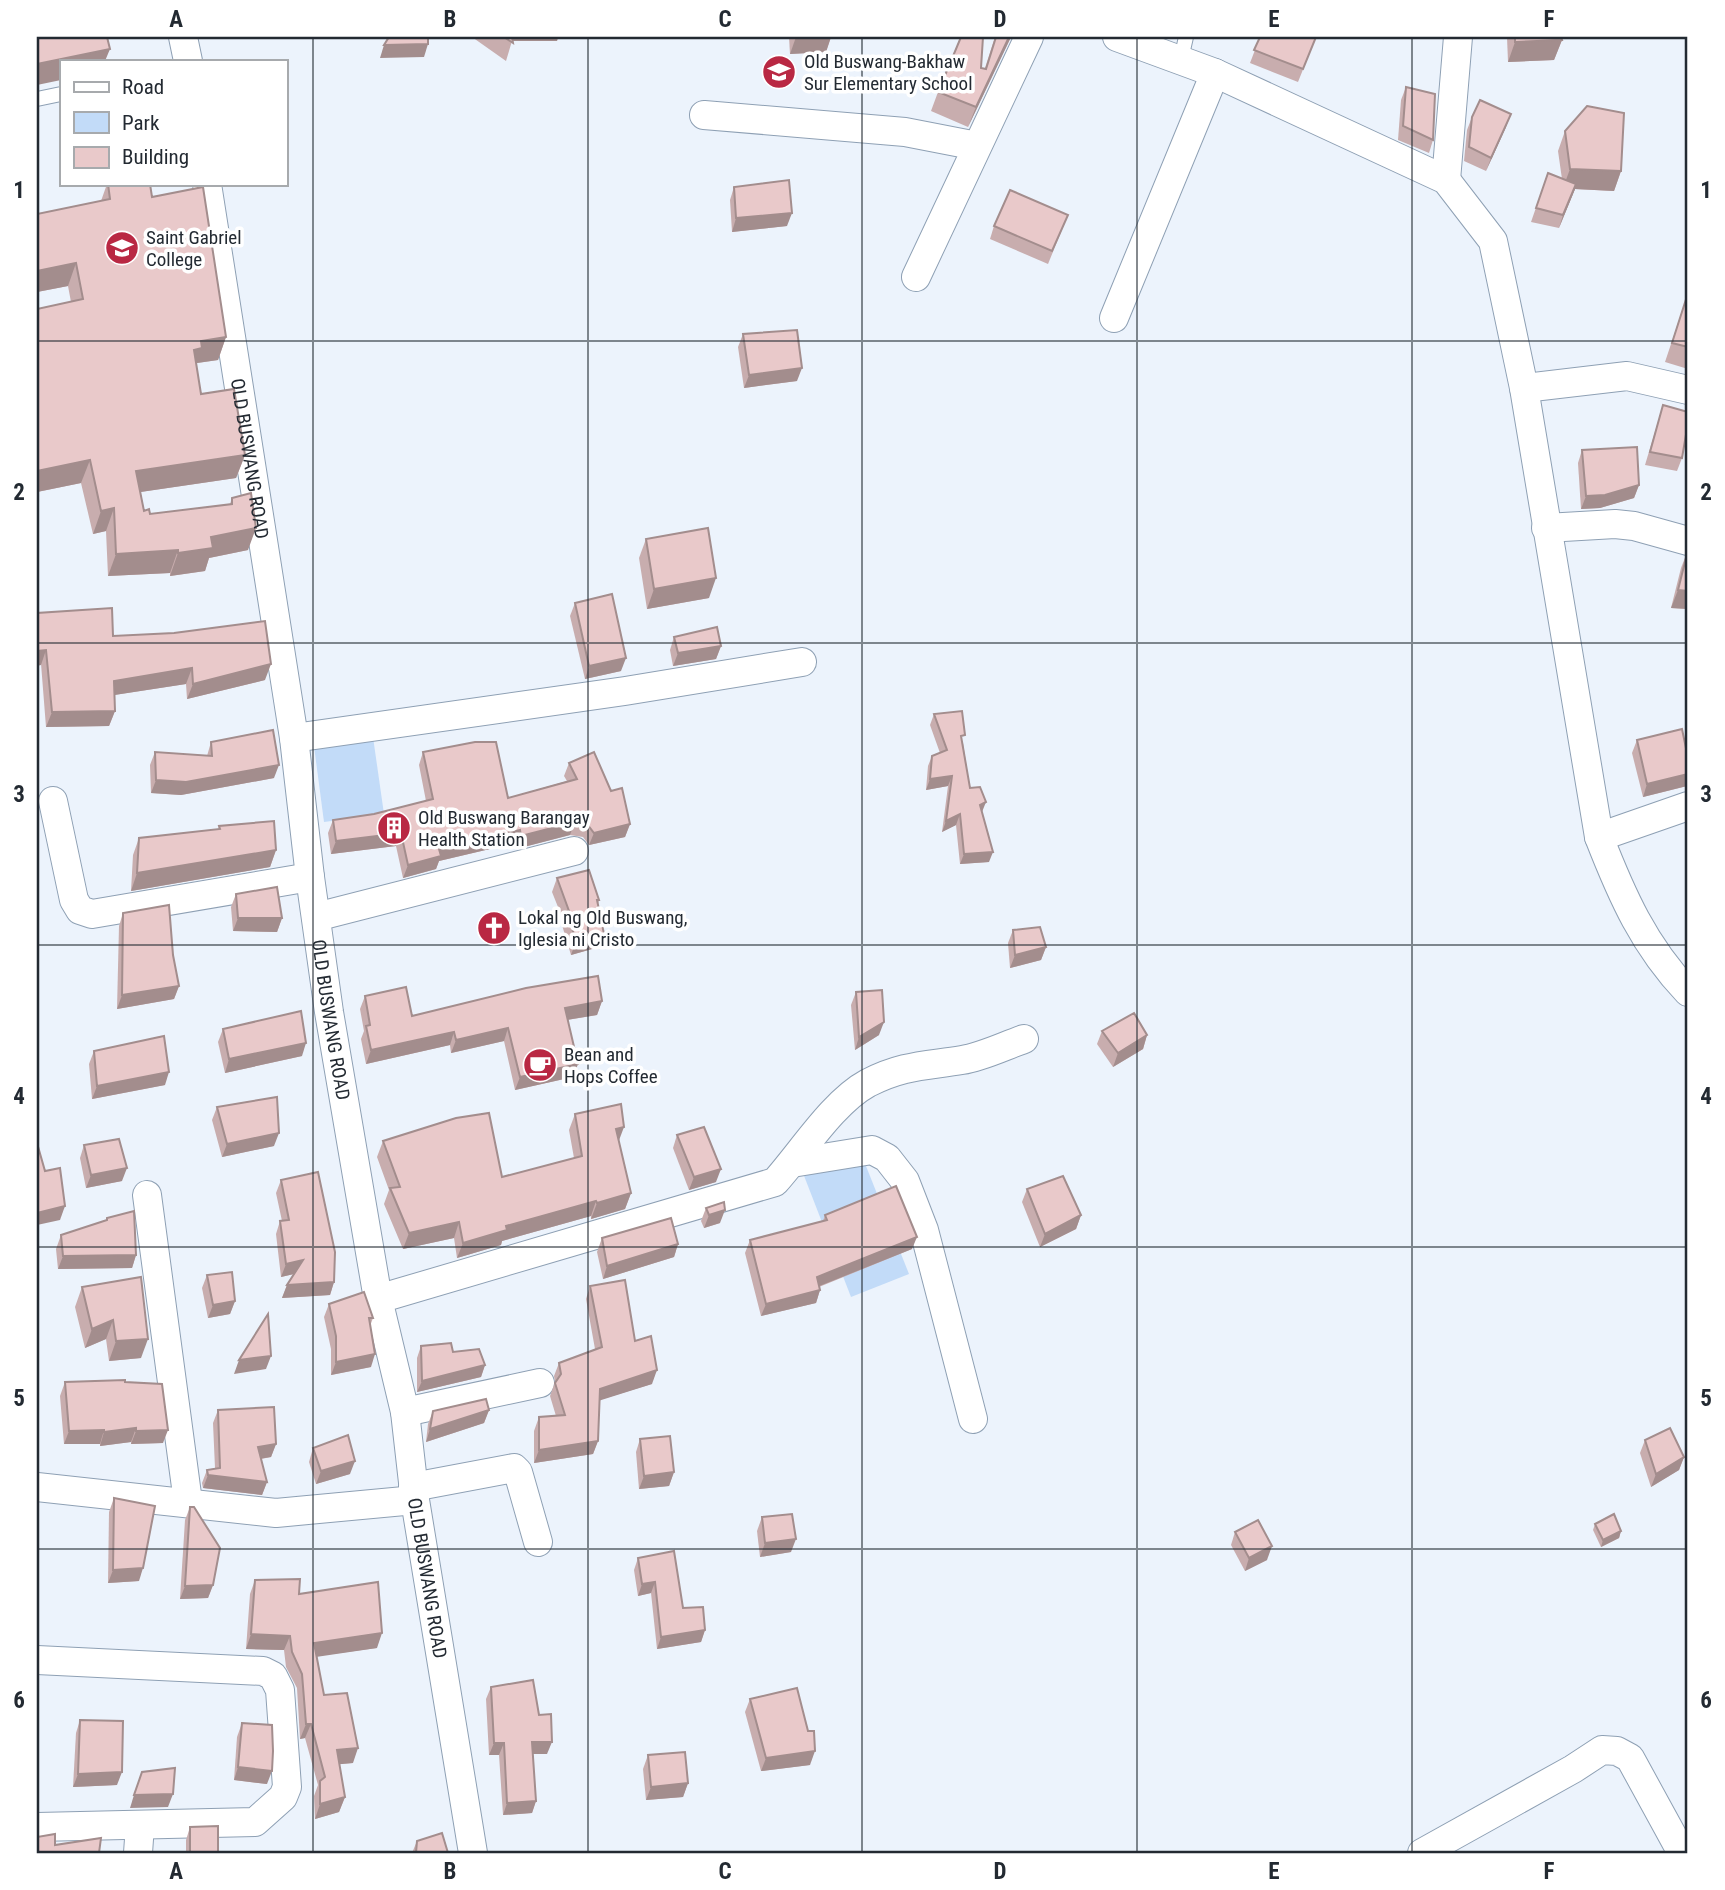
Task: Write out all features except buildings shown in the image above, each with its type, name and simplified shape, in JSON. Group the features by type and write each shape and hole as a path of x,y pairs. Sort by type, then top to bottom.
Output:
{"street":[{"path":"183,37 188,60"},
{"path":"916,277 1029,37"},
{"path":"1117,37 1183,48 1215,73 1446,180 1493,241 1524,388 1599,837 1622,895 1663,967 1688,992"},
{"path":"1446,180 1458,37"},
{"path":"1114,318 1215,73"},
{"path":"704,115 905,132 977,146"},
{"name":"OLD BUSWANG ROAD","path":"207,186 294,738 329,1012 378,1300 405,1412 414,1493 473,1853"},
{"path":"1524,388 1627,376 1688,390"},
{"path":"1546,528 1615,524 1634,526 1688,541"},
{"path":"294,738 625,691 802,662"},
{"path":"52,801 74,900 80,910 92,914 310,877"},
{"path":"1599,837 1688,806"},
{"path":"316,917 574,851"},
{"path":"378,1300 775,1182 827,1117 866,1084 906,1067 964,1060 1024,1039"},
{"path":"792,1163 872,1150 887,1158 905,1181 924,1230 973,1419"},
{"path":"147,1195 188,1502"},
{"path":"405,1412 540,1383"},
{"path":"37,1487 276,1513 414,1493 514,1468 518,1472 538,1542"},
{"path":"37,1660 263,1671 273,1676 280,1690 287,1787 283,1797 255,1822 37,1828"},
{"path":"1422,1853 1602,1750 1617,1751 1630,1758 1682,1853"},
{"path":"138,1853 140,1825"}],"lane":[{"path":"37,99 60,94"}],"green space":[{"path":"371,723 384,814 324,822 312,731"},
{"path":"858,1146 909,1274 851,1297 801,1168"}],"place":[{"name":"Old Buswang-Bakhaw Sur Elementary School","path":"779,72"},
{"name":"Saint Gabriel College","path":"122,248"},
{"name":"Old Buswang Barangay Health Station","path":"394,828"},
{"name":"Lokal ng Old Buswang, Iglesia ni Cristo","path":"494,928"},
{"name":"Bean and Hops Coffee","path":"540,1065"}]}
